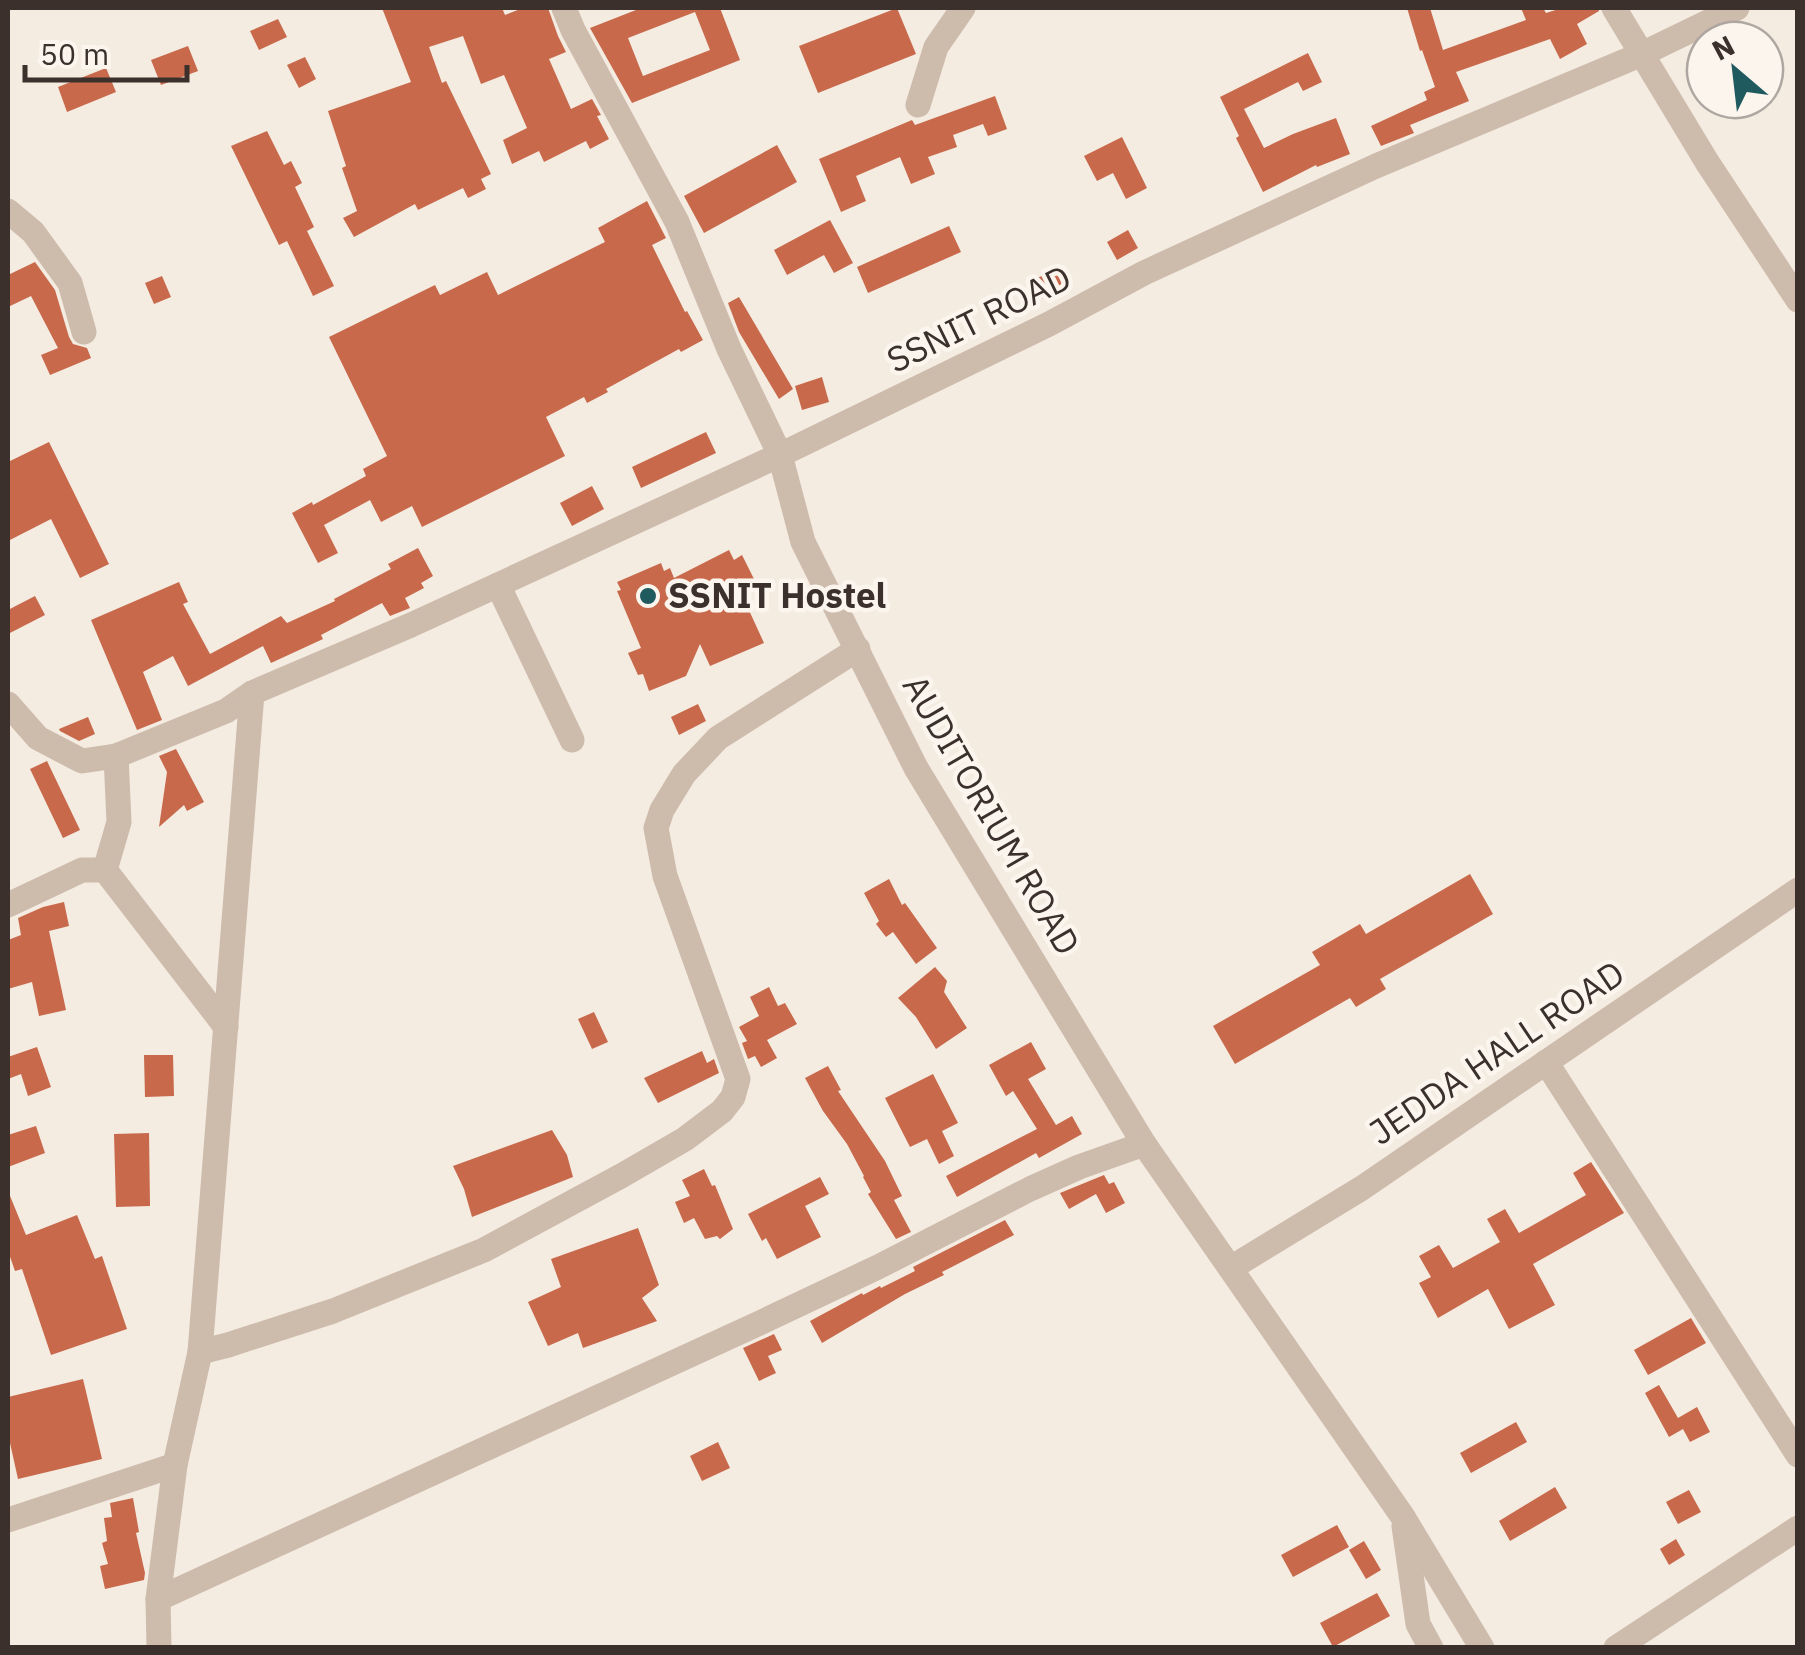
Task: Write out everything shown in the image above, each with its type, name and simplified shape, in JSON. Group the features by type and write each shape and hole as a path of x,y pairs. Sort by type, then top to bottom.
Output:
{"street":[{"name":"AUDITORIUM ROAD","path":"564,8 676,222 729,350 780,455 803,542 916,768 1144,1144 1231,1268"},
{"path":"918,105 936,47 963,8"},
{"path":"1614,8 1707,162 1798,300"},
{"name":"SSNIT ROAD","path":"116,756 226,711 252,693 780,455 1049,324 1144,273 1376,166 1642,54 1737,8"},
{"path":"8,211 33,232 70,283 84,332"},
{"path":"498,585 572,740"},
{"path":"200,1352 333,1311 484,1250 637,1167 722,1112 733,1097 738,1079 665,876 656,828 684,774 718,738 858,649"},
{"path":"159,1648 158,1599 176,1465 200,1352 252,693"},
{"path":"8,704 38,738 82,761 116,756 119,822 105,870"},
{"path":"8,904 82,870 105,870"},
{"path":"105,870 226,1027"},
{"name":"JEDDA HALL ROAD","path":"1231,1268 1362,1188 1798,890"},
{"path":"1546,1062 1798,1455"},
{"path":"158,1599 796,1306 1030,1189 1144,1144"},
{"path":"1231,1268 1403,1516 1482,1648"},
{"path":"8,1520 176,1465"},
{"path":"1403,1516 1418,1624 1432,1648"},
{"path":"1616,1648 1798,1528"}],"building":[{"path":"382,8 502,8 505,15 523,8 548,8 566,52 549,59 571,109 592,99 609,139 590,149 586,141 544,162 539,151 512,164 503,140 527,128 504,75 481,84 463,36 429,47 442,83 446,81 491,174 481,179 486,189 468,198 463,188 418,210 415,204 354,237 343,218 357,211 328,111 411,82"},
{"path":"641,8 720,8 740,60 632,103 590,28","holes":["695,12 710,50 643,76 628,38"]},
{"path":"897,8 916,54 818,93 799,46"},
{"path":"1407,8 1430,8 1443,50 1526,20 1521,8 1543,8 1546,13 1562,8 1599,11 1577,24 1587,44 1560,59 1550,39 1456,72 1469,101 1410,125 1414,133 1381,146 1371,126 1427,100 1424,92 1435,87"},
{"path":"278,19 287,37 259,50 250,31"},
{"path":"188,46 198,71 161,85 151,60"},
{"path":"1308,53 1322,82 1303,91 1298,82 1244,109 1264,148 1336,118 1350,154 1316,165 1263,192 1220,97"},
{"path":"305,57 316,79 299,88 287,65"},
{"path":"106,68 116,92 67,112 58,87"},
{"path":"995,96 1007,129 988,136 983,124 953,135 957,147 928,157 935,174 911,184 900,157 856,176 866,201 841,212 819,159 912,120 915,125"},
{"path":"267,131 284,165 291,161 302,183 295,187 314,227 307,231 334,286 313,296 287,241 279,245 231,146"},
{"path":"1122,137 1147,188 1126,199 1113,173 1097,181 1084,156"},
{"path":"777,145 797,182 704,233 684,196"},
{"path":"647,201 666,238 652,245 703,340 681,352 679,349 587,403 584,397 546,417 565,456 422,527 412,506 381,522 370,500 324,525 338,553 318,563 292,513 366,476 363,469 387,456 329,337 435,285 440,295 487,272 498,295 605,242 598,228"},
{"path":"830,220 853,263 834,273 824,255 787,275 774,250"},
{"path":"949,226 961,252 868,293 857,267"},
{"path":"1128,230 1138,248 1117,260 1107,242"},
{"path":"35,262 55,290 73,344 87,348 91,358 50,375 41,355 58,348 31,296 8,307 8,275"},
{"path":"1060,269 1068,289 1042,299 1034,279"},
{"path":"162,276 171,297 154,304 145,283"},
{"path":"739,297 793,389 779,399 739,332 728,303"},
{"path":"943,324 953,334 943,344 933,334"},
{"path":"822,377 829,402 802,410 795,386"},
{"path":"706,432 716,453 641,488 632,467"},
{"path":"49,442 109,564 80,578 51,519 8,541 8,462"},
{"path":"592,486 604,509 572,526 560,503"},
{"path":"418,548 433,576 421,583 424,588 405,598 410,608 390,616 382,603 321,635 323,639 271,663 263,646 188,686 173,656 143,672 162,720 137,730 91,620 179,582 188,602 183,604 210,654 281,616 287,623 335,601 391,569 388,564"},
{"path":"729,550 734,560 742,555 758,587 742,595 764,643 710,666 700,644 686,676 649,691 628,653 641,648 617,591 621,590 617,582 661,563 664,571 670,568 674,578"},
{"path":"35,596 45,615 8,634 8,610"},
{"path":"698,704 706,721 679,735 671,717"},
{"path":"88,717 95,734 79,741 59,729"},
{"path":"176,749 204,802 187,811 184,805 159,827 167,772 159,756"},
{"path":"47,761 80,830 63,838 30,769"},
{"path":"1470,874 1493,914 1380,979 1386,989 1356,1007 1350,998 1235,1064 1213,1026 1320,965 1312,952 1360,924 1366,934"},
{"path":"889,879 902,905 905,903 937,948 916,964 893,932 886,937 876,924 879,921 864,893"},
{"path":"64,902 69,926 49,931 66,1010 39,1016 32,982 8,989 8,940 21,935 18,918"},
{"path":"935,967 947,981 944,992 967,1028 936,1049 916,1017 898,998"},
{"path":"769,987 778,1006 785,1003 797,1024 767,1040 777,1058 761,1067 755,1056 748,1059 742,1043 747,1041 739,1027 759,1016 750,997"},
{"path":"594,1012 608,1042 592,1049 578,1019"},
{"path":"1031,1042 1046,1069 1028,1079 1056,1125 1072,1116 1082,1134 1039,1158 1036,1153 957,1197 946,1176 1037,1129 1013,1091 1006,1096 989,1065"},
{"path":"37,1047 51,1087 28,1096 21,1074 8,1079 8,1057"},
{"path":"702,1051 707,1063 714,1059 719,1073 658,1103 644,1078"},
{"path":"144,1055 173,1055 174,1096 145,1097"},
{"path":"828,1066 841,1090 838,1091 885,1161 902,1196 894,1200 911,1232 896,1239 868,1194 871,1192 847,1144 805,1078"},
{"path":"933,1074 958,1123 942,1131 954,1156 939,1164 927,1139 910,1147 885,1098"},
{"path":"36,1126 45,1153 8,1167 8,1135"},
{"path":"552,1130 567,1155 573,1177 472,1217 453,1166"},
{"path":"149,1133 150,1206 116,1207 114,1134"},
{"path":"1591,1162 1624,1213 1533,1264 1555,1305 1509,1329 1488,1289 1438,1318 1419,1283 1431,1277 1419,1256 1439,1245 1453,1268 1500,1242 1487,1219 1505,1209 1519,1233 1586,1195 1573,1173"},
{"path":"704,1169 733,1229 720,1239 705,1239 694,1218 684,1223 675,1202 690,1196 682,1180"},
{"path":"1104,1175 1109,1184 1114,1182 1125,1203 1106,1213 1096,1194 1069,1209 1060,1193"},
{"path":"820,1177 829,1194 805,1206 821,1237 777,1259 748,1214"},
{"path":"8,1191 26,1235 77,1215 95,1259 102,1256 127,1329 51,1355 22,1269 15,1271 8,1251"},
{"path":"1005,1220 1014,1235 942,1272 944,1275 822,1343 810,1321 915,1271 913,1267"},
{"path":"638,1228 659,1285 642,1298 657,1321 583,1348 578,1333 548,1346 528,1302 561,1287 551,1259"},
{"path":"1691,1318 1706,1343 1648,1375 1634,1350"},
{"path":"774,1334 782,1350 768,1356 776,1373 759,1381 743,1348"},
{"path":"83,1379 102,1459 18,1479 8,1434 8,1397"},
{"path":"1659,1385 1678,1418 1697,1407 1710,1432 1690,1442 1683,1429 1669,1437 1645,1393"},
{"path":"1516,1422 1527,1442 1471,1473 1460,1453"},
{"path":"718,1442 730,1468 702,1481 690,1456"},
{"path":"1555,1487 1567,1508 1510,1541 1499,1521"},
{"path":"1689,1490 1701,1512 1678,1524 1666,1502"},
{"path":"133,1498 144,1580 105,1589 100,1566 108,1564 102,1543 107,1541 104,1518 112,1517 110,1503"},
{"path":"1337,1525 1349,1547 1293,1577 1281,1555"},
{"path":"1676,1539 1685,1555 1669,1565 1660,1549"},
{"path":"1364,1541 1381,1570 1366,1579 1349,1550"},
{"path":"1377,1593 1390,1616 1333,1647 1320,1623"}],"place":[{"name":"SSNIT Hostel","path":"648,596"}]}
